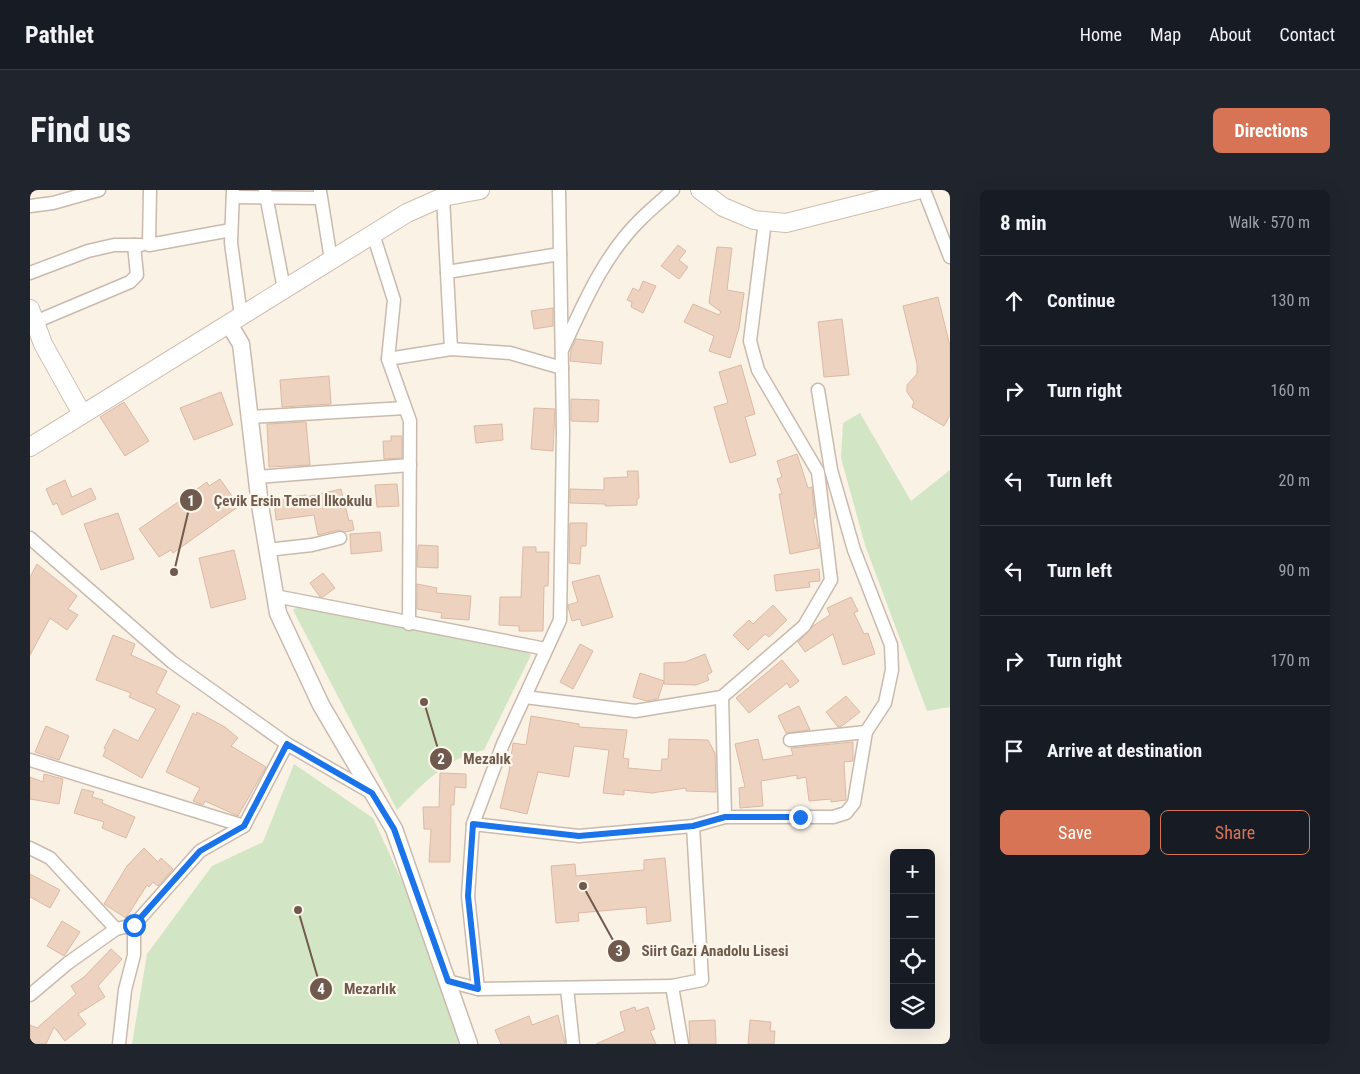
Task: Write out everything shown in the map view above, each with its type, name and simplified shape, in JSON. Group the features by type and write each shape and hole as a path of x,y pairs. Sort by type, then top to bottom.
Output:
{"main road":[{"path":"30,447 407,213 443,197 478,190"},
{"path":"700,190 723,208 754,220 786,223 917,190"},
{"path":"32,315 36,346 82,414"}],"street":[{"path":"30,206 53,203 99,190"},
{"path":"149,245 150,190"},
{"path":"478,989 468,896 473,824 504,744 560,620 562,350 559,190"},
{"path":"562,350 593,284 619,244 640,219 672,190"},
{"path":"924,190 950,257"},
{"path":"330,260 320,194 233,194 231,243 235,320 241,344 256,477 278,613 321,705 394,829 448,981 468,1044"},
{"path":"265,194 284,289"},
{"path":"443,197 451,349"},
{"path":"525,697 635,711 722,698 804,626 831,580 818,472 758,370 750,341 765,221"},
{"path":"30,273 88,251 114,245 149,245 231,230"},
{"path":"373,234 394,300 388,359 410,421 409,624"},
{"path":"32,315 130,282 138,275 134,245"},
{"path":"447,272 560,254"},
{"path":"388,359 451,349 510,352 562,368"},
{"path":"473,824 579,836 693,826 725,817 833,818 846,813 854,803 866,732 885,703 892,670 891,645 854,550 831,470 818,390"},
{"path":"249,417 405,408"},
{"path":"256,477 410,465"},
{"path":"30,538 172,662 287,744 372,793"},
{"path":"267,550 312,545 340,538"},
{"path":"275,596 409,624 546,649"},
{"path":"722,698 725,817"},
{"path":"790,740 866,732"},
{"path":"30,995 68,963 116,929 134,925 200,851 244,826 287,744"},
{"path":"30,760 244,826"},
{"path":"448,981 478,989 672,986 702,980 693,826"},
{"path":"30,848 50,858 116,929"},
{"path":"119,1044 125,990 134,955 134,925"},
{"path":"672,986 682,1044"},
{"path":"567,988 573,1044"}],"green space":[{"path":"860,413 911,501 950,470 950,707 927,711 865,545 841,458 843,423"},
{"path":"297,607 525,651 531,655 484,750 458,759 436,773 397,810 293,610"},
{"path":"294,764 373,818 448,981 463,1044 132,1044 147,954 212,866 263,842"}],"building":[{"path":"678,245 686,251 679,260 688,267 679,279 661,266"},
{"path":"717,247 732,248 727,290 744,293 739,328 730,358 709,351 714,336 684,322 693,304 719,315 721,312 709,303"},
{"path":"643,281 656,286 643,313 631,307 632,302 627,300 633,288 639,291"},
{"path":"938,297 950,346 950,415 944,426 912,407 914,402 907,392 907,385 917,374 917,364 903,306"},
{"path":"553,308 553,326 534,329 531,311"},
{"path":"842,319 849,375 824,377 818,322"},
{"path":"576,339 603,342 601,364 570,361 571,350"},
{"path":"741,365 755,414 745,417 756,455 730,463 714,407 728,403 719,372"},
{"path":"329,376 331,404 282,407 280,380"},
{"path":"221,392 233,425 194,440 180,408"},
{"path":"571,399 599,400 598,422 571,421"},
{"path":"124,402 149,441 125,456 100,417"},
{"path":"534,408 555,409 553,451 531,449"},
{"path":"306,422 310,465 269,467 267,424"},
{"path":"502,424 503,440 476,443 474,426"},
{"path":"391,436 402,436 402,458 384,459 383,441 391,441"},
{"path":"797,454 808,488 812,487 815,518 813,519 819,548 790,554 779,494 782,494 777,479 782,477 777,461"},
{"path":"627,471 638,471 639,498 637,499 637,505 605,506 605,504 570,503 570,489 604,490 604,478 628,477"},
{"path":"220,479 239,506 173,553 171,550 159,557 139,529 207,482 209,486"},
{"path":"65,480 72,497 91,488 96,499 62,515 57,503 53,505 46,489"},
{"path":"397,484 399,506 377,507 375,485"},
{"path":"341,489 349,521 352,520 354,530 345,532 338,530 318,535 314,515 276,520 274,499 306,495 306,497"},
{"path":"118,513 134,559 101,570 84,524"},
{"path":"570,523 587,523 586,546 581,546 580,564 569,563"},
{"path":"380,532 382,551 351,554 350,534"},
{"path":"418,545 438,546 438,568 417,567"},
{"path":"523,547 536,547 536,552 549,552 548,586 544,586 543,631 519,631 519,626 499,625 500,597 521,597"},
{"path":"234,550 246,599 211,608 199,558"},
{"path":"37,564 77,596 68,609 78,615 67,630 50,618 30,655 30,577"},
{"path":"819,569 820,581 809,582 810,587 776,591 774,575"},
{"path":"323,573 335,588 323,597 320,597 310,583"},
{"path":"599,575 613,617 582,626 580,619 572,621 568,607 568,605 578,602 572,582"},
{"path":"417,584 437,588 436,593 471,596 469,620 441,618 442,613 417,609"},
{"path":"851,597 858,611 854,613 864,634 868,633 875,654 843,665 833,634 805,652 798,642 813,626 830,615 827,608"},
{"path":"773,605 787,620 769,637 765,634 748,650 733,635 749,620 753,624"},
{"path":"113,635 135,644 131,655 167,671 156,693 180,706 142,778 103,756 106,749 104,748 114,729 138,741 156,709 129,697 131,693 96,680"},
{"path":"580,644 593,651 573,689 560,682"},
{"path":"705,654 712,672 707,675 709,680 696,685 664,684 664,663 685,662"},
{"path":"782,660 799,681 790,688 787,683 749,713 736,698"},
{"path":"640,673 664,681 658,699 647,701 633,697"},
{"path":"846,696 860,712 838,727 826,712"},
{"path":"799,706 810,730 786,733 778,716"},
{"path":"197,712 225,727 238,738 231,746 266,767 238,816 205,801 203,805 193,801 200,788 166,772 193,713 196,715"},
{"path":"531,716 579,724 579,727 627,730 623,758 629,759 628,768 661,771 662,759 668,759 669,739 708,740 715,753 716,792 686,791 686,788 652,793 624,790 624,795 603,793 609,750 574,746 569,777 538,772 527,814 500,808 509,772 513,743 526,745"},
{"path":"46,726 69,736 59,760 35,752"},
{"path":"758,739 763,760 793,755 791,748 853,742 853,761 844,762 846,800 831,802 831,799 809,801 806,777 797,779 797,775 761,781 763,806 740,808 739,788 745,787 735,744"},
{"path":"440,773 466,774 466,788 455,787 454,805 451,805 450,862 429,862 431,829 424,829 423,807 439,807"},
{"path":"44,774 63,779 59,804 30,799 30,777 43,782"},
{"path":"82,789 94,792 92,797 103,800 102,803 135,817 126,838 102,828 104,822 74,813"},
{"path":"144,848 158,862 161,858 173,869 158,886 153,882 149,887 147,885 126,918 104,904 127,866"},
{"path":"665,858 671,921 647,924 646,907 578,913 579,921 556,923 551,866 575,864 576,876 644,870 644,860"},
{"path":"30,874 60,890 50,908 30,897"},
{"path":"62,921 80,932 64,956 47,946"},
{"path":"111,949 122,959 98,986 105,997 78,1014 86,1024 65,1041 54,1027 46,1044 30,1044 30,1025 37,1028 76,994 71,986 84,977"},
{"path":"635,1007 636,1011 648,1007 655,1029 650,1031 656,1044 596,1044 625,1031 620,1012"},
{"path":"558,1015 565,1044 501,1044 495,1030 529,1016 532,1025"},
{"path":"715,1020 716,1044 690,1044 689,1021"},
{"path":"750,1020 771,1022 770,1031 775,1031 774,1044 748,1044"}],"place":[{"name":"Çevik Ersin Temel İlkokulu","path":"174,572"},
{"name":"Mezalık","path":"424,702"},
{"name":"Siirt Gazi Anadolu Lisesi","path":"583,886"},
{"name":"Mezarlık","path":"298,910"}],"route":[{"path":"134,925 200,851 244,826 287,744 372,793 394,829 448,981 478,989 468,896 473,824 579,836 693,826 725,817 800,817"}]}
